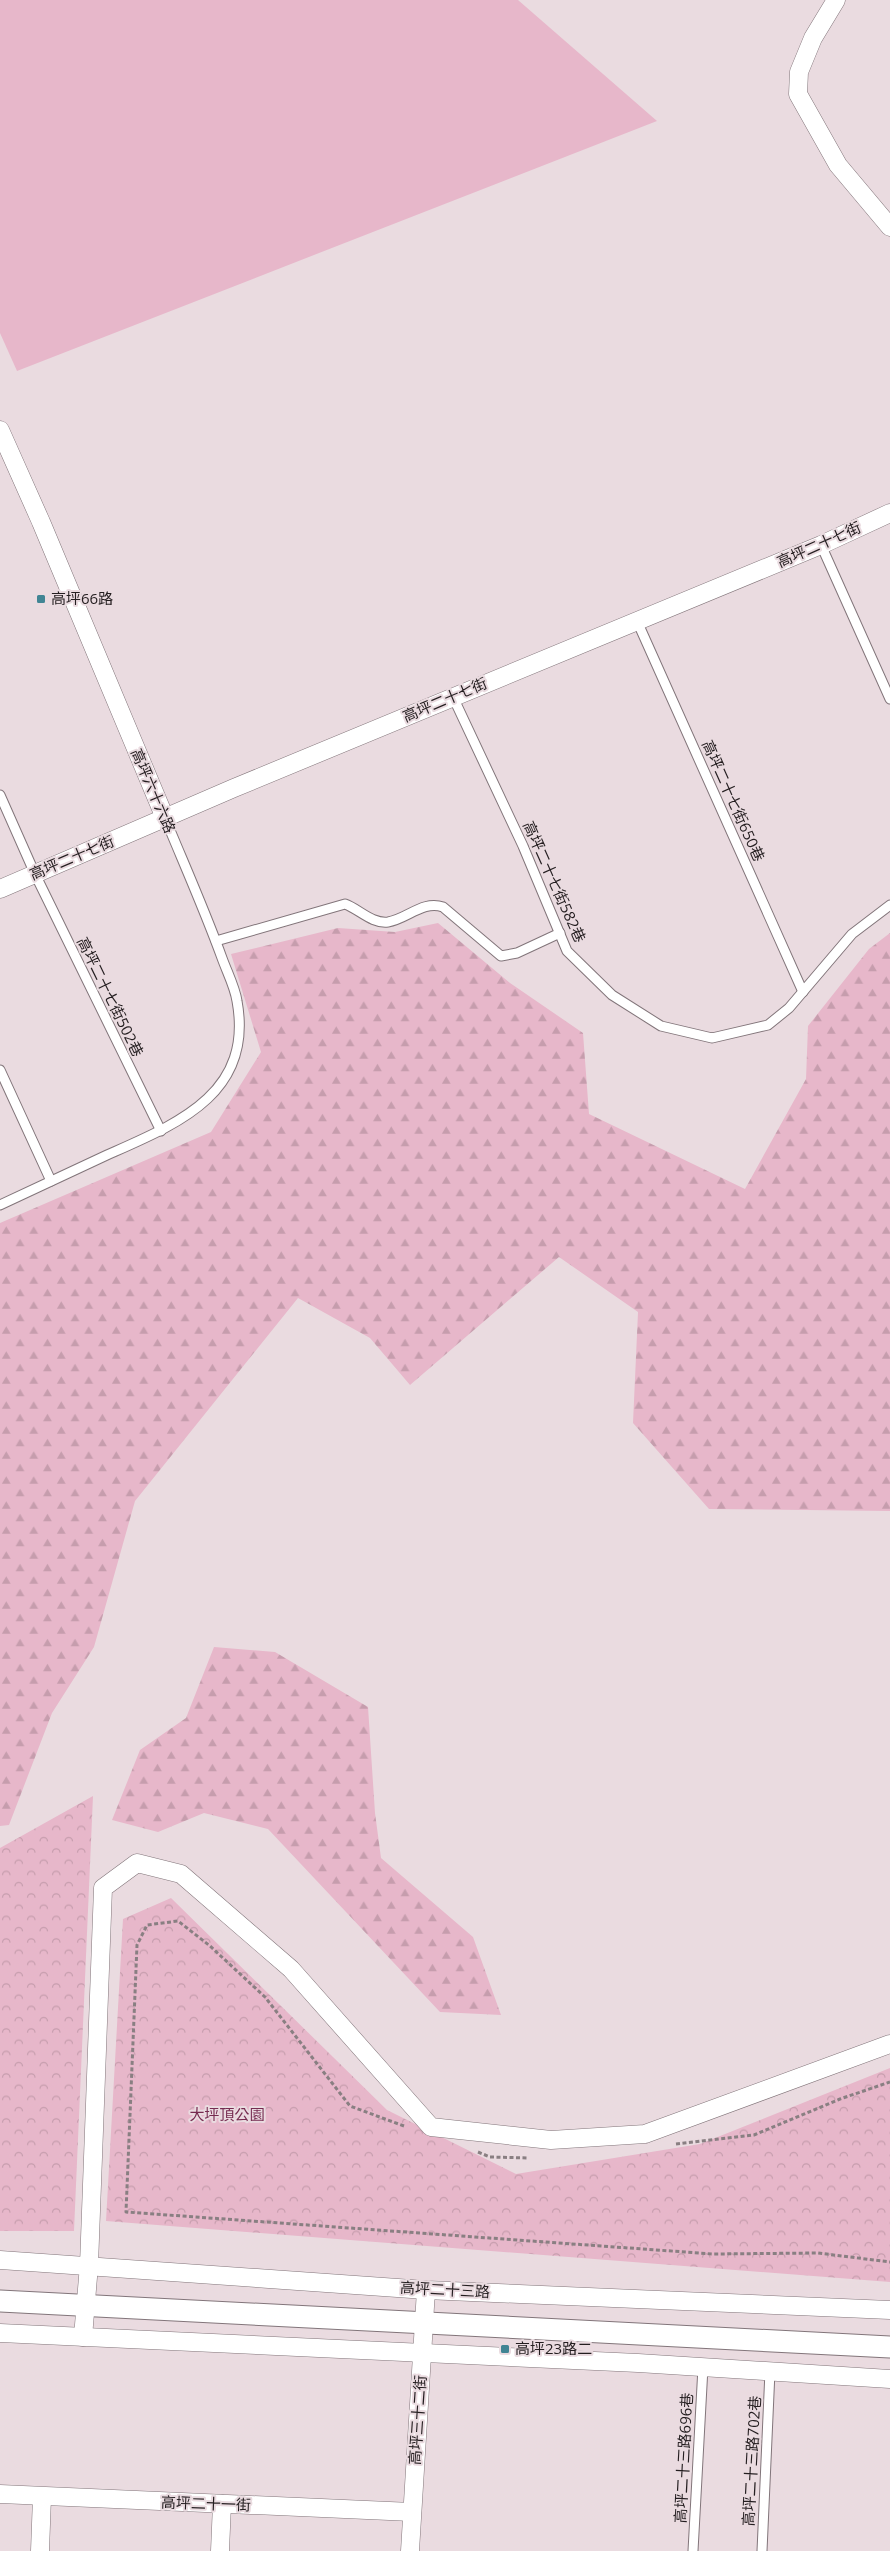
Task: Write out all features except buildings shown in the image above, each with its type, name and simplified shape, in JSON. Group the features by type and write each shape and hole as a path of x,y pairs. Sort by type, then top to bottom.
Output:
{"street":[{"path":"836,0 813,38 799,72 798,94 805,110 838,165 890,227"},
{"name":"高坪六十六路","path":"0,430 41,522 165,818"},
{"name":"高坪二十七街","path":"0,889 453,697 821,545 890,513"},
{"path":"84,2337 89,2265 104,1888 137,1863 182,1874 291,1969 431,2127 551,2140 645,2134 890,2044"},
{"name":"高坪二十三路","path":"0,2260 426,2290 890,2310"},
{"name":"高坪三十二街","path":"410,2551 426,2290"},
{"path":"0,2301 890,2347"},
{"path":"0,2333 703,2367 890,2379"},
{"name":"高坪二十一街","path":"0,2494 412,2512"},
{"path":"40,2551 42,2497"},
{"path":"220,2551 222,2504"}],"lane":[{"path":"821,545 890,700"},
{"name":"高坪二十七街650巷","path":"637,621 803,992"},
{"name":"高坪二十七街582巷","path":"453,697 522,846 567,951 612,994 661,1026 712,1038 768,1025 789,1008 803,992"},
{"name":"高坪二十七街502巷","path":"0,795 35,874 161,1131"},
{"name":"高坪六十六路","path":"0,1205 161,1131 189,1115 212,1096 231,1070 239,1044 240,1025 237,999 216,941 165,818"},
{"path":"216,941 345,904 375,920 387,922 434,904 443,907 501,956 517,953 560,933"},
{"path":"803,992 852,934 890,905"},
{"path":"0,1070 51,1181"},
{"name":"高坪二十三路696巷","path":"693,2551 703,2367"},
{"name":"高坪二十三路702巷","path":"762,2551 770,2371"}],"path":[{"path":"126,2212 713,2254 818,2253 890,2262"}],"green space":[{"path":"0,0 518,0 657,121 17,371 0,333"},
{"path":"438,923 510,983 583,1033 589,1114 745,1189 806,1079 808,1026 869,949 890,933 890,1511 709,1509 633,1423 638,1312 559,1257 410,1385 370,1338 298,1298 135,1501 94,1647 52,1713 9,1825 0,1826 0,1223 211,1132 261,1052 231,954 338,928 395,932"},
{"path":"214,1647 275,1652 368,1707 375,1813 381,1858 473,1937 501,2015 440,2012 268,1829 204,1813 158,1832 112,1820 140,1750 186,1718"},
{"path":"93,1796 74,2231 0,2231 0,1848"},
{"name":"大坪頂公園","path":"171,1898 387,2110 516,2174 700,2144 890,2068 890,2282 106,2221 123,1919"}],"place":[{"name":"高坪66路","path":"41,599"},
{"name":"高坪23路二","path":"505,2349"}]}
